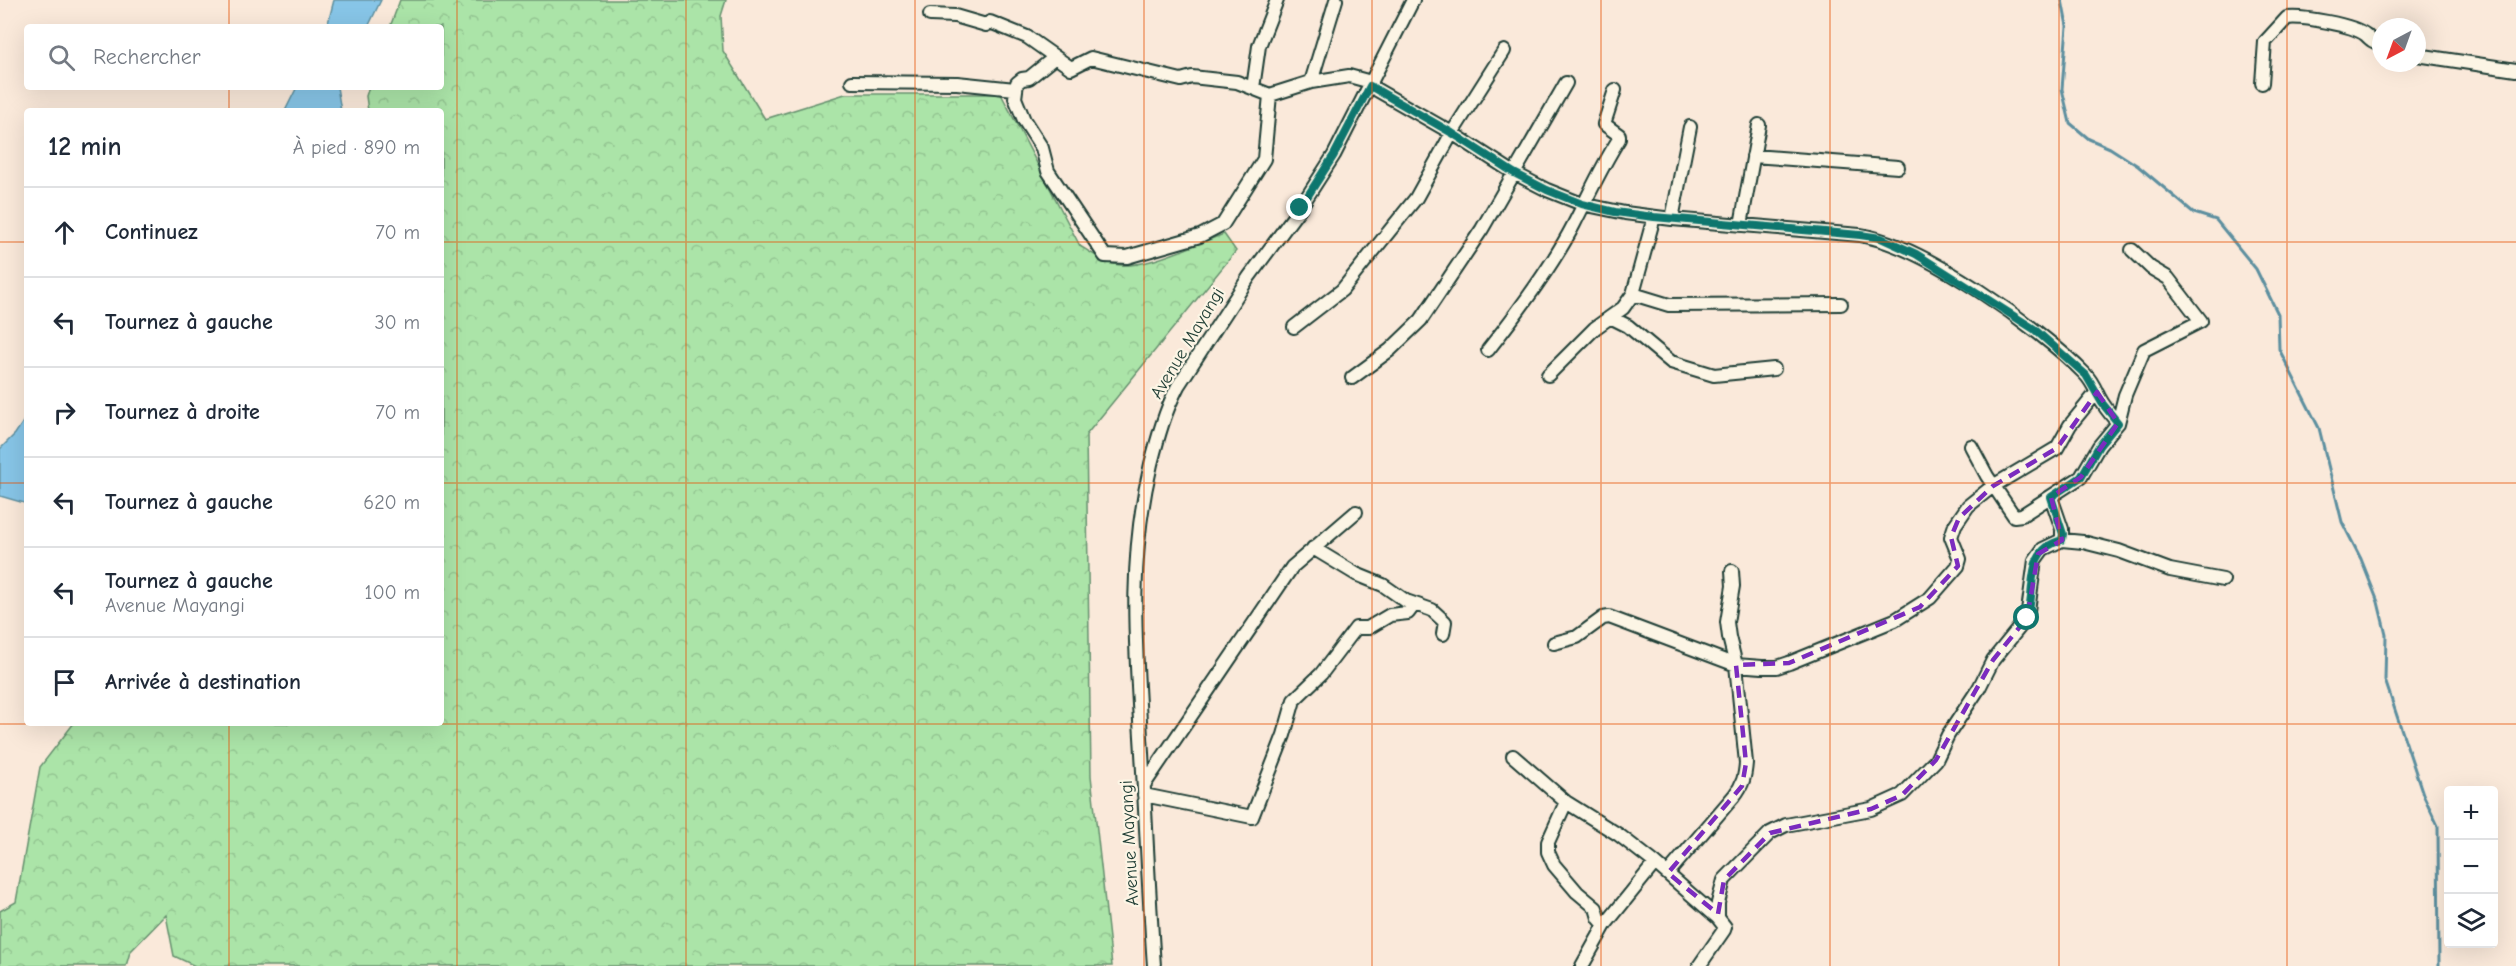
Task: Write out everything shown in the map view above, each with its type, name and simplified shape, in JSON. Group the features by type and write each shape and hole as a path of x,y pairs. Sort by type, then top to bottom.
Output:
{"street":[{"path":"1252,88 1259,45 1277,0"},
{"name":"Avenue Mayangi","path":"1154,966 1134,635 1136,548 1143,497 1164,417 1178,386 1249,277 1313,189 1334,155 1413,0"},
{"path":"1311,82 1334,1"},
{"path":"930,15 955,16 986,25 990,22 1027,37 1071,68 1089,57 1181,80 1201,77 1240,82 1270,95 1311,82 1354,76 1452,133 1514,173 1582,204 1615,212 1654,217 1881,238 1916,254 2034,329 2086,375 2118,423"},
{"path":"2262,83 2265,42 2287,18 2328,21 2365,34 2372,42"},
{"path":"1294,327 1336,296 1416,198 1452,133 1504,51"},
{"path":"2426,56 2516,70"},
{"path":"1055,57 1029,78 1017,83 1015,98 1024,120 1042,148 1048,171 1105,256 1127,257 1200,236 1223,224 1264,159 1270,95"},
{"path":"852,82 957,83 1015,89"},
{"path":"1352,378 1390,350 1418,324 1482,230 1566,83"},
{"path":"1488,350 1523,305 1573,225 1602,165 1619,137 1604,124 1615,90"},
{"path":"1741,225 1759,125"},
{"path":"1672,219 1690,127"},
{"path":"1753,156 1898,167"},
{"path":"1548,375 1595,328 1623,308 1633,294 1654,217"},
{"path":"1971,446 1993,486 2011,513 2017,517 2081,477 2099,446 2118,423 2125,395 2143,352 2201,321 2168,279 2151,268 2132,250"},
{"path":"1633,294 1669,305 1841,304"},
{"path":"1610,317 1628,326 1671,362 1714,375 1774,369"},
{"path":"1554,643 1577,637 1603,618 1609,617 1736,665 1769,667 1789,663 1869,632 1920,607 1930,598 1958,566 1960,559 1951,537 1959,518 1968,506 1993,486 2057,448 2080,411 2097,392"},
{"path":"2051,497 2062,529 2062,540"},
{"path":"1356,512 1292,567 1144,790 1252,817 1284,735 1296,697 1321,674 1356,628 1368,628 1390,615 1408,613 1414,605"},
{"path":"1718,918 1718,903 1724,880 1770,832 1786,825 1871,809 1902,795 1935,760 1948,735 1979,688 1993,660 2027,618 2033,569 2038,554 2043,549 2062,540 2102,546 2170,570 2223,580"},
{"path":"1313,548 1356,574 1383,585 1414,605 1432,610 1445,621 1443,634"},
{"path":"1668,873 1742,786 1746,763 1736,665 1727,622 1733,586 1732,571"},
{"path":"1513,756 1566,802 1618,835 1668,873 1718,918 1725,927 1724,930 1699,966"},
{"path":"1566,802 1548,842 1548,852 1559,872 1576,892 1596,908 1599,918 1605,925"},
{"path":"1582,966 1605,925 1655,863"}],"highlighted area":[{"path":"2097,392 2118,423 2081,477 2051,497 2062,540 2038,554 2027,618 1993,660 1936,760 1902,795 1871,809 1770,833 1724,880 1718,914 1668,873 1742,786 1746,763 1736,665 1789,663 1920,607 1958,566 1951,537 1959,518 1993,486 2057,448"}],"green space":[{"path":"400,0 726,0 721,16 723,51 765,119 845,94 1001,94 1080,246 1092,254 1113,264 1139,264 1224,234 1236,251 1086,435 1091,776 1112,966 195,966 174,956 166,915 130,952 126,966 0,966 0,911 16,902 40,767 72,726 444,726 444,108 368,108 366,96 368,90 444,90 444,24 391,24"}],"water":[{"path":"334,0 381,0 369,24 328,24"},
{"path":"296,90 338,90 340,108 286,108"},
{"path":"24,420 24,503 0,496 0,449 15,434"}],"waterway":[{"path":"2062,0 2067,26 2062,89 2070,123 2089,139 2110,148 2138,166 2194,213 2216,220 2256,269 2278,314 2279,349 2319,428 2342,522 2361,559 2378,602 2386,635 2385,680 2423,794 2438,826 2439,966"}],"route":[{"path":"1300,208 1334,155 1370,86 1452,133 1514,173 1582,204 1615,212 1654,217 1881,238 1916,254 2034,329 2086,375 2102,403 2118,423 2099,446 2081,477 2051,497 2062,529 2062,540 2043,549 2035,560 2027,618"}]}
